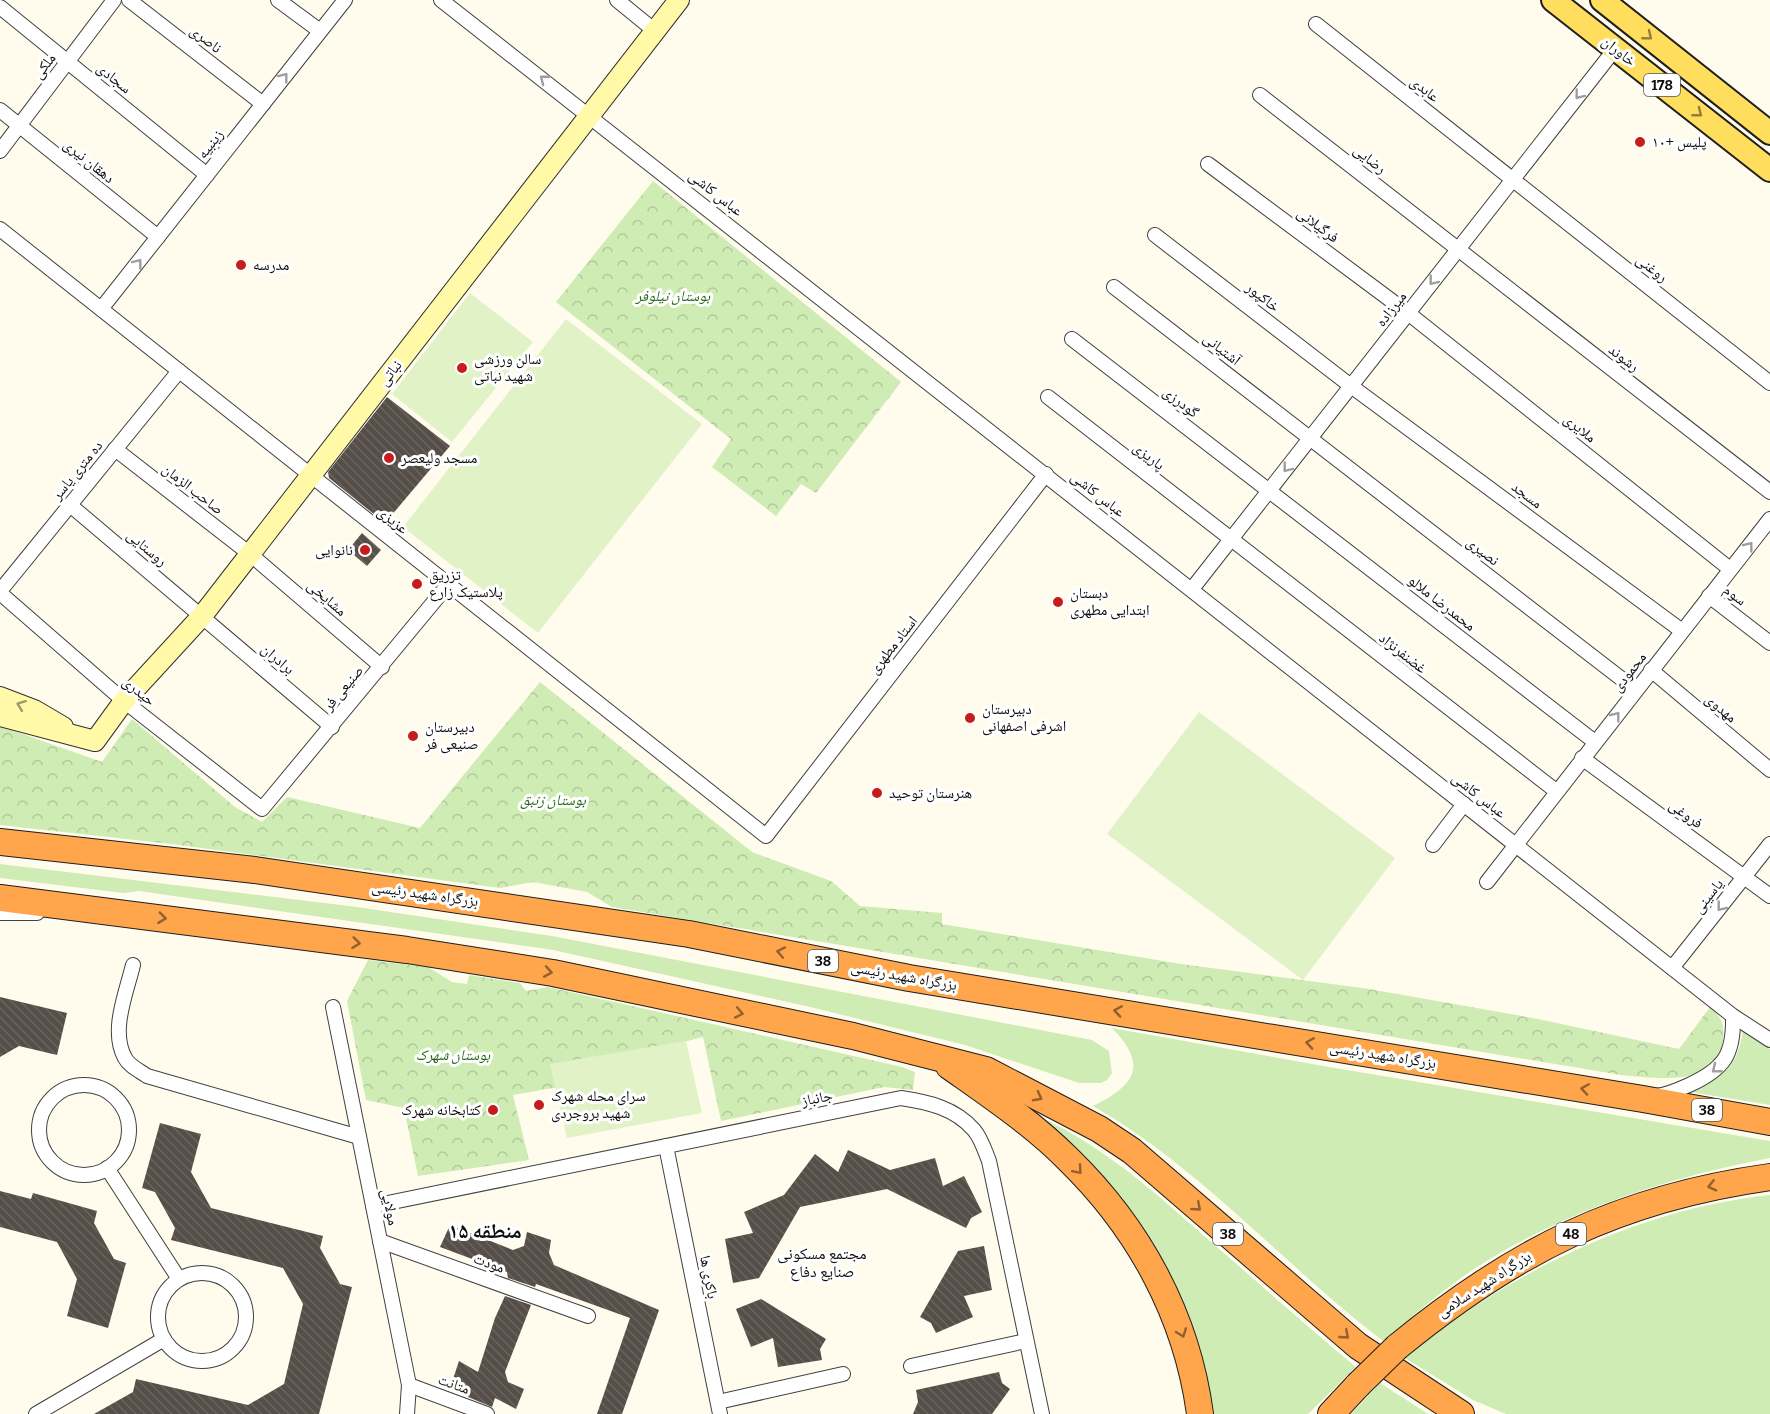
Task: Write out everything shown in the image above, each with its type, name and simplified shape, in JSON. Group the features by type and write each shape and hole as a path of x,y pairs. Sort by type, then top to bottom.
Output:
{"highway":[{"name":"بزرگراه شهید رئیسی","path":"0,842 255,870 689,934 909,978 1770,1122"},
{"name":"38","path":"0,898 395,948 553,973 934,1055 986,1070 1100,1129 1132,1151 1358,1346 1461,1414"},
{"path":"934,1055 1018,1116 1068,1159 1124,1222 1164,1291 1184,1336 1195,1376 1200,1414"},
{"name":"بزرگراه شهید سلامی","path":"1331,1414 1397,1347 1489,1277 1590,1224 1659,1199 1717,1184 1770,1177"}],"main road":[{"name":"نباتی","path":"87,738 202,616 679,0"},
{"name":"خاوران","path":"1553,0 1770,170"},
{"name":"خاوران","path":"1602,0 1770,133"},
{"path":"0,697 34,710 87,738"},
{"path":"0,716 87,738"}],"street":[{"name":"ملکی","path":"0,151 114,0"},
{"name":"ناصری","path":"129,0 263,104"},
{"path":"278,0 320,31"},
{"name":"زینبیه","path":"101,309 345,0"},
{"name":"عباس کاشی","path":"441,0 1733,1016 1770,1040"},
{"path":"617,0 655,31"},
{"name":"سجادی","path":"0,7 207,175"},
{"name":"عابدی","path":"1316,24 1513,179"},
{"name":"میرزاده","path":"1192,589 1615,49"},
{"name":"رضایی","path":"1260,95 1458,249"},
{"name":"دهقان نیری","path":"0,111 158,237"},
{"name":"فرگیلانی","path":"1208,164 1408,313"},
{"name":"روغنی","path":"1513,179 1770,383"},
{"name":"عزیزی","path":"0,229 447,586 766,836"},
{"name":"خاکپور","path":"1155,235 1351,386"},
{"name":"رشوند","path":"1458,249 1770,492"},
{"name":"آشتیانی","path":"1114,287 1311,438"},
{"name":"ملایری","path":"1408,313 1731,569"},
{"name":"گودرزی","path":"1072,339 1269,491"},
{"name":"ده متری یاسر","path":"0,592 179,371"},
{"name":"مسجد","path":"1351,386 1682,631"},
{"name":"پاریزی","path":"1048,397 1230,540"},
{"name":"نصیری","path":"1311,438 1636,690"},
{"name":"صاحب الزمان","path":"116,449 250,554"},
{"name":"استاد مطهری","path":"766,836 1046,474"},
{"name":"محمدرضا ملالو","path":"1269,491 1595,741"},
{"name":"روستایی","path":"70,505 202,616"},
{"name":"محمودی","path":"1487,882 1770,519"},
{"name":"غضنفرنژاد","path":"1230,540 1556,791"},
{"name":"مشایخی","path":"250,554 382,667"},
{"name":"صنیعی فر","path":"262,810 447,586"},
{"name":"حیدری","path":"0,592 124,701 262,810"},
{"name":"سوم","path":"1709,596 1770,643"},
{"name":"برادران","path":"202,616 332,727"},
{"name":"مهدوی","path":"1651,670 1770,770"},
{"name":"فروغی","path":"1582,759 1770,896"},
{"path":"1433,845 1464,804"},
{"name":"یاسینی","path":"1672,968 1770,844"},
{"path":"0,913 125,913"},
{"path":"133,965 118,1027 119,1042 126,1060 147,1076 359,1137"},
{"name":"مولايی","path":"333,1007 409,1386 407,1414"},
{"path":"1643,1099 1669,1094 1704,1078 1719,1067 1730,1052 1733,1016"},
{"path":"79,1085 94,1086 107,1092 118,1101 126,1115 129,1130 126,1145 118,1158 107,1168 92,1174 77,1174 62,1170 51,1161 43,1149 39,1136 39,1121 44,1108 53,1097 65,1089 79,1085"},
{"name":"جانباز","path":"373,1206 901,1098 933,1103 952,1113 975,1131 989,1161 1042,1414"},
{"name":"باکری ها","path":"666,1146 719,1408"},
{"path":"107,1168 179,1279"},
{"name":"مودت","path":"380,1241 588,1316"},
{"path":"201,1273 222,1277 235,1286 243,1298 246,1326 241,1340 231,1351 219,1358 205,1361 190,1360 177,1354 164,1339 158,1317 160,1302 168,1289 179,1279 201,1273"},
{"path":"36,1414 164,1339"},
{"path":"911,1366 1026,1341"},
{"path":"719,1408 843,1374"},
{"name":"متانت","path":"409,1386 487,1414"}],"green space":[{"name":"بوستان نیلوفر","path":"653,181 901,382 816,493 801,484 776,516 712,467 731,439 556,302"},
{"name":"سالن ورزشی شهید نباتی","path":"470,293 533,342 452,442 392,394"},
{"path":"566,319 702,424 538,633 403,527"},
{"name":"بوستان زنبق","path":"540,682 752,852 831,881 860,906 942,913 942,924 1181,964 1369,989 1533,1018 1679,1049 1710,1007 1723,1025 1723,1040 1718,1056 1709,1067 1697,1073 1667,1078 1621,1075 612,907 587,892 533,882 500,888 171,844 0,825 0,726 102,762 132,719 235,807 262,822 287,797 420,828"},
{"path":"1199,712 1395,858 1303,980 1107,834"},
{"path":"0,864 357,907 552,936 1092,1040 1109,1051 1112,1073 1107,1080 1101,1083 1079,1083 965,1045 810,1007 553,950 139,891 123,893 0,878"},
{"name":"بوستان شهرک","path":"368,960 428,967 452,982 467,984 469,975 520,983 526,991 548,987 902,1067 915,1072 913,1090 884,1087 721,1121 703,1037 581,1068 559,1087 513,1095 529,1160 418,1176 404,1108 366,1100 347,1001"},
{"path":"1112,1028 1770,1141 1770,1158 1655,1186 1546,1229 1465,1275 1383,1341 1170,1158 1093,1106 1119,1090 1132,1073 1131,1053"},
{"path":"1743,1030 1770,1049 1770,1105 1690,1092 1712,1081 1733,1062"},
{"path":"686,1041 702,1113 567,1138 550,1064"},
{"path":"1024,1110 1073,1134 1140,1181 1356,1367 1308,1414 1207,1414 1186,1323"},
{"path":"1770,1195 1770,1414 1506,1414 1473,1400 1405,1358 1444,1327 1486,1299 1576,1250 1671,1215 1720,1203"},
{"path":"1380,1383 1428,1414 1351,1414"}],"building":[{"name":"مسجد ولیعصر","path":"387,397 450,446 385,523 329,478 328,472"},
{"name":"نانوایی","path":"362,533 381,550 367,566 348,550"},
{"path":"0,997 67,1013 57,1055 19,1046 0,1057"},
{"path":"160,1123 201,1134 191,1172 211,1208 323,1236 320,1248 340,1284 352,1287 319,1414 94,1414 133,1392 136,1379 248,1405 284,1384 303,1304 283,1268 171,1240 175,1228 155,1192 142,1188"},
{"path":"848,1150 890,1170 935,1158 943,1186 964,1176 982,1212 971,1218 966,1228 887,1189 800,1207 759,1278 733,1283 725,1239 753,1233 744,1212 784,1195 815,1154 838,1172"},
{"path":"0,1191 31,1199 33,1193 97,1211 94,1223 114,1259 126,1263 108,1328 67,1316 77,1279 57,1242 0,1227"},
{"path":"450,1225 513,1250 524,1246 527,1232 551,1240 549,1253 554,1265 659,1310 622,1414 597,1414 630,1318 536,1284 535,1287 508,1278 507,1272 440,1247"},
{"path":"984,1246 992,1290 964,1296 973,1317 936,1333 931,1323 920,1317 958,1251"},
{"path":"505,1296 531,1305 505,1372 508,1382 524,1389 516,1409 495,1398 492,1407 468,1397 470,1392 452,1382 459,1361 478,1372 495,1318"},
{"path":"761,1299 826,1339 820,1349 822,1360 778,1367 773,1338 751,1347 736,1309"},
{"path":"999,1372 1002,1383 1010,1389 992,1414 913,1414 918,1402 916,1390"}],"place":[{"name":"پلیس +۱۰","path":"1640,142"},
{"name":"مدرسه","path":"241,265"},
{"name":"سالن ورزشی شهید نباتی","path":"462,368"},
{"name":"مسجد ولیعصر","path":"389,458"},
{"name":"نانوایی","path":"365,550"},
{"name":"تزریق پلاستیک زارع","path":"417,584"},
{"name":"دبستان ابتدایی مطهری","path":"1058,602"},
{"name":"دبیرستان اشرفی اصفهانی","path":"970,718"},
{"name":"دبیرستان صنیعی فر","path":"413,736"},
{"name":"هنرستان توحید","path":"877,793"},
{"name":"سرای محله شهرک شهید بروجردی","path":"539,1105"},
{"name":"کتابخانه شهرک","path":"493,1110"}],"district":[{"name":"منطقه ۱۵","path":"485,1231"},
{"name":"مجتمع مسکونی صنایع دفاع","path":"822,1262"}]}
